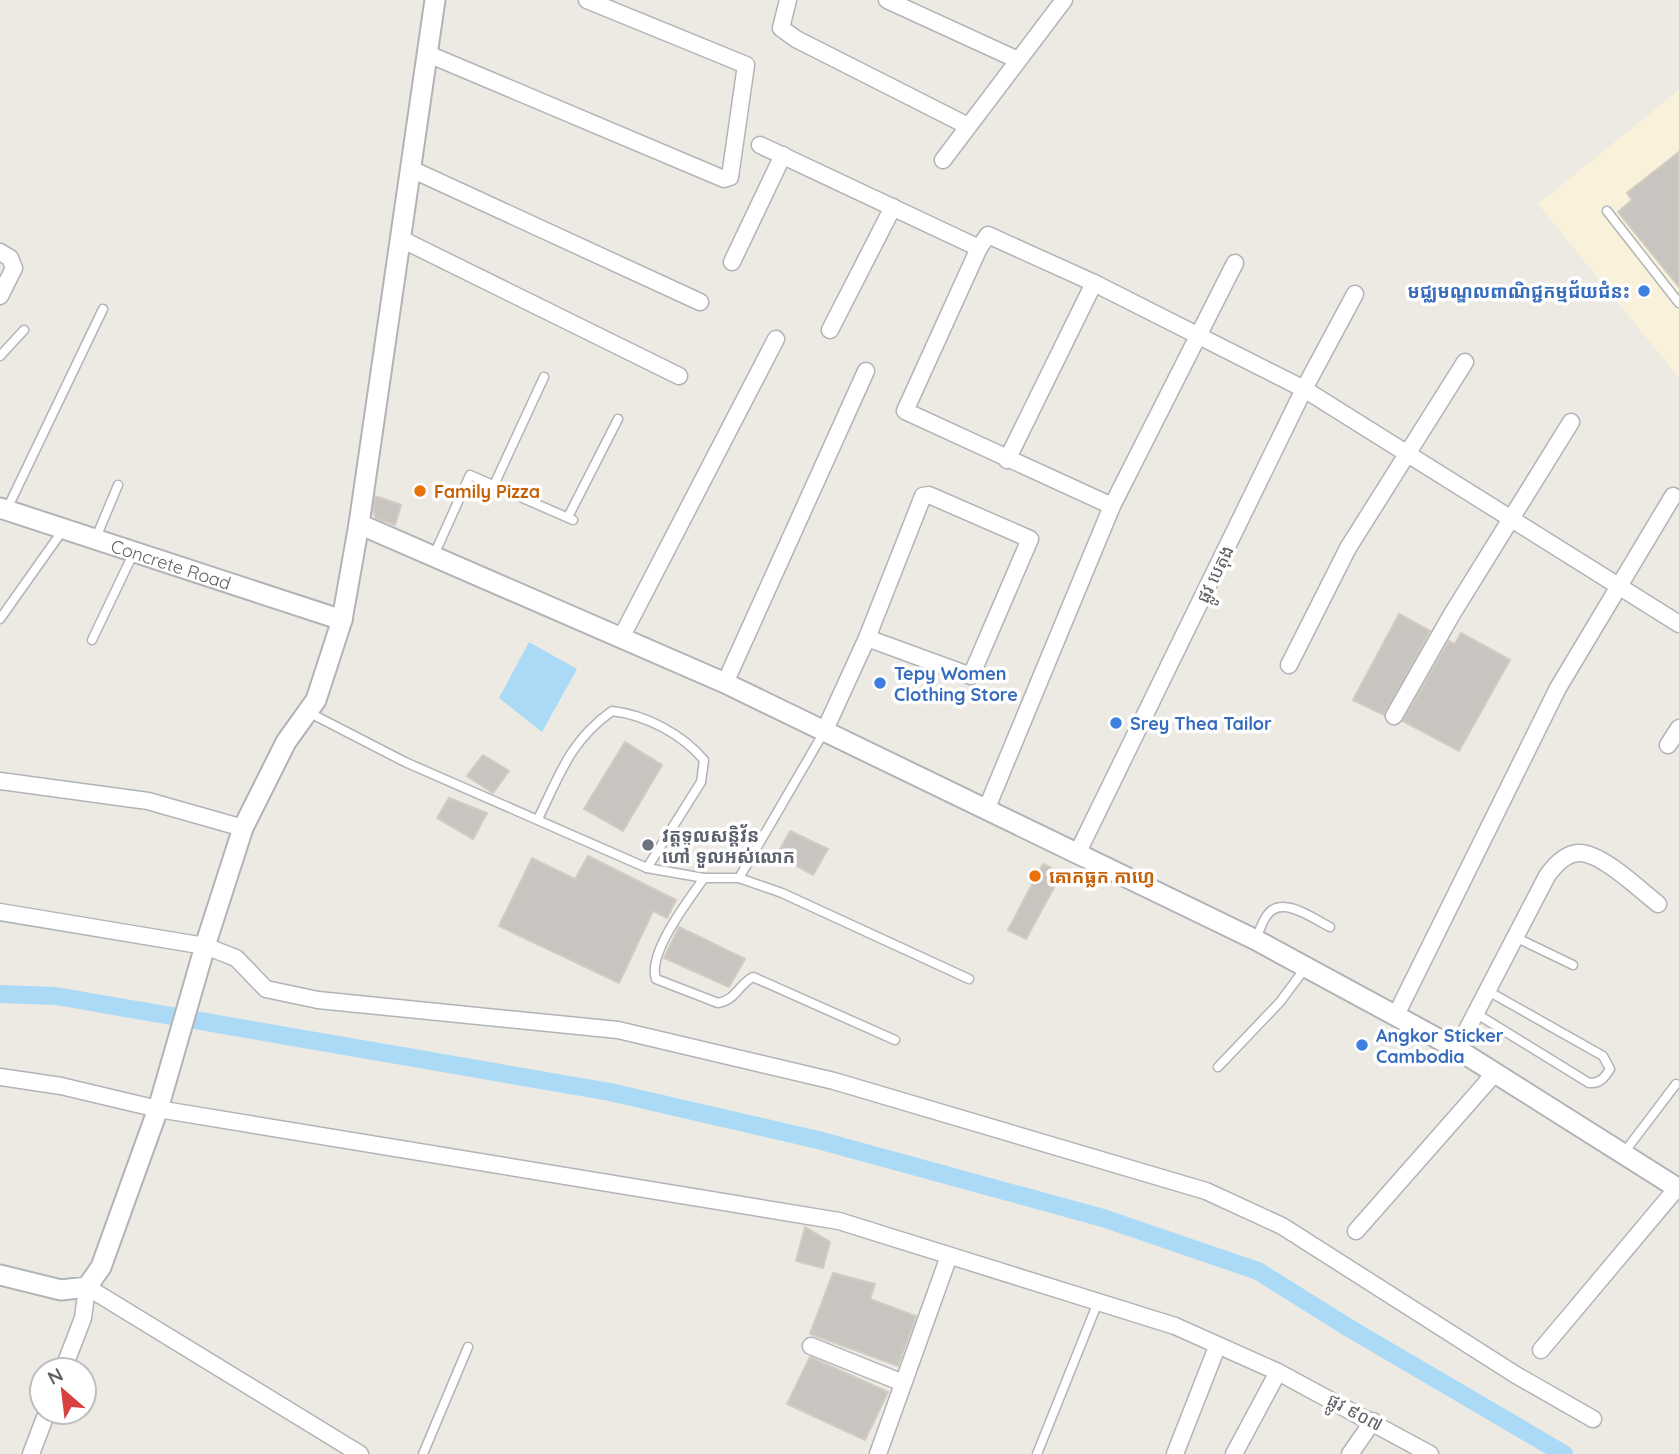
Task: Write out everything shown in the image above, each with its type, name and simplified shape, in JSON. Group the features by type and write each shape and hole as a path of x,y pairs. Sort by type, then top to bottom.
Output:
{"street":[{"path":"68,1356 83,1318 87,1287 101,1267 160,1101 243,828 286,742 316,700 342,620 359,524 435,0"},
{"path":"428,54 724,179 730,177 746,65 587,0"},
{"path":"788,0 781,28 796,39 968,126"},
{"path":"887,0 1018,60"},
{"path":"943,160 1064,0"},
{"path":"760,145 979,248"},
{"path":"732,262 783,155"},
{"path":"411,169 699,302"},
{"path":"830,330 893,207"},
{"path":"1112,506 905,411 979,248 988,235 1094,283 1304,389 1617,588 1679,624"},
{"path":"401,239 679,376"},
{"path":"0,253 10,258 14,268 0,296"},
{"path":"986,810 1112,506 1235,264"},
{"path":"1007,460 1094,283"},
{"name":"ផ្លូវ បេតុង","path":"1077,854 1304,389 1355,295"},
{"path":"621,638 776,339"},
{"path":"1289,666 1348,548 1465,362"},
{"path":"725,683 866,371"},
{"path":"1394,716 1452,614 1572,422"},
{"path":"824,733 867,638 926,494 1028,537 1031,542 971,676 867,638"},
{"path":"1396,1016 1558,688 1673,496"},
{"name":"Concrete Road","path":"3,509 342,620"},
{"path":"359,524 725,683 1256,940 1457,1049 1678,1189 1541,1350"},
{"path":"1668,745 1679,728"},
{"path":"0,781 148,802 243,828"},
{"path":"1457,1049 1547,876 1559,860 1578,853 1599,858 1658,904"},
{"path":"0,912 236,958 266,989 318,999 618,1030 834,1081 1206,1191 1282,1226 1516,1375 1592,1419"},
{"path":"1356,1231 1496,1073"},
{"name":"ផ្លូវ ៩០៧","path":"0,1077 160,1101 839,1221 1175,1326 1278,1372 1430,1454"},
{"path":"878,1454 949,1256"},
{"path":"0,1275 61,1290 87,1287 360,1454"},
{"path":"811,1346 903,1383"},
{"path":"1175,1454 1217,1347"},
{"path":"1234,1454 1278,1372"},
{"path":"1350,1454 1373,1421"},
{"path":"31,1454 42,1426"}],"lane":[{"path":"1607,211 1679,303"},
{"path":"3,509 103,309"},
{"path":"0,356 24,330"},
{"path":"494,485 544,377"},
{"path":"434,555 470,475 570,519 618,419"},
{"path":"94,540 118,485"},
{"path":"0,619 64,530"},
{"path":"92,640 134,552"},
{"path":"308,712 405,762 647,868 704,878 739,878 782,893 968,979"},
{"path":"538,819 575,746 587,729 612,712 635,714 692,745 704,760 701,782 647,868"},
{"path":"739,878 824,733"},
{"path":"704,878 679,915 654,962 656,979 718,1003 735,997 746,981 753,977 895,1040"},
{"path":"1256,940 1268,913 1278,908 1288,907 1330,927"},
{"path":"1515,937 1573,965"},
{"path":"1218,1067 1280,1002 1306,967"},
{"path":"1477,1014 1589,1083 1595,1084 1605,1078 1610,1069 1602,1056 1488,991"},
{"path":"1623,1154 1676,1084"},
{"path":"1037,1454 1098,1302"},
{"path":"424,1454 468,1347"}],"shaded area":[{"name":"មជ្ឈមណ្ឌលពាណិជ្ជកម្មជ័យជំនះ","path":"1679,90 1679,378 1538,204"}],"water":[{"path":"529,642 577,669 542,732 499,698"}],"building":[{"path":"1679,152 1679,287 1618,212 1632,200 1627,193"},
{"path":"375,496 401,505 395,525 376,518 373,512"},
{"path":"1399,614 1430,631 1384,715 1353,700"},
{"path":"1461,633 1510,660 1459,751 1403,721 1449,641 1455,644"},
{"path":"625,742 662,765 623,831 584,809"},
{"path":"483,755 509,771 493,793 467,776"},
{"path":"449,798 487,813 473,839 437,818"},
{"path":"790,831 828,849 813,875 777,855"},
{"path":"588,856 676,900 667,918 653,911 619,983 499,926 532,858 575,879"},
{"path":"1043,864 1062,873 1026,939 1008,930"},
{"path":"679,927 745,959 729,987 664,958"},
{"path":"805,1227 830,1242 823,1268 796,1261"},
{"path":"833,1273 875,1284 870,1299 916,1316 898,1366 810,1334"},
{"path":"810,1357 888,1392 865,1440 787,1404"}],"waterway":[{"path":"0,994 56,996 610,1092 818,1140 1103,1218 1258,1271 1349,1328 1564,1454"}],"place":[{"name":"មជ្ឈមណ្ឌលពាណិជ្ជកម្មជ័យជំនះ","path":"1644,291"},
{"name":"Family Pizza","path":"420,491"},
{"name":"Tepy Women Clothing Store","path":"880,683"},
{"name":"Srey Thea Tailor","path":"1116,723"},
{"name":"វត្តទូលសន្តិវ័ន ហៅ ទួលអស់លោក","path":"648,845"},
{"name":"គោកធ្លក កាហ្វេ","path":"1035,876"},
{"name":"Angkor Sticker Cambodia","path":"1362,1045"}]}
